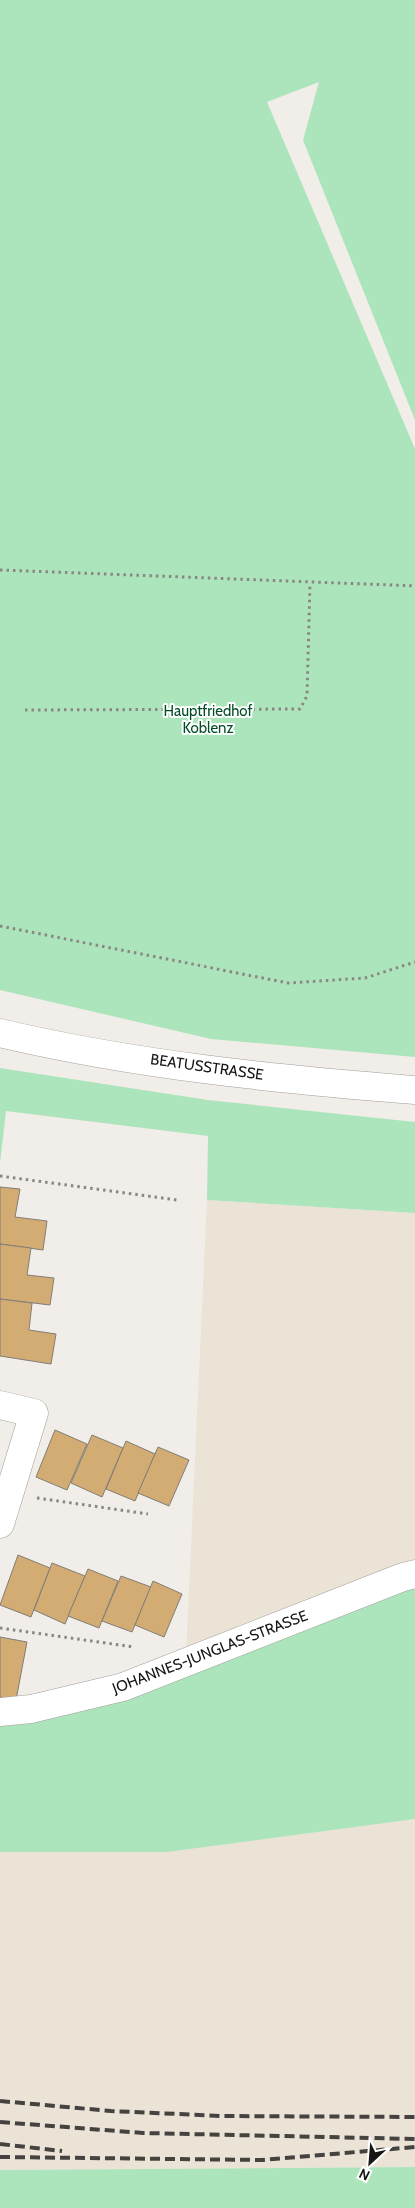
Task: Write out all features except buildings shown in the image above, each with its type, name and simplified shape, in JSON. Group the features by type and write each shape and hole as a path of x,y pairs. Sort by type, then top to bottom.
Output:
{"street":[{"name":"BEATUSSTRASSE","path":"0,1033 44,1043 195,1067 332,1083 415,1090"},
{"path":"0,1404 34,1413 0,1524"},
{"name":"JOHANNES-JUNGLAS-STRASSE","path":"0,1712 32,1709 123,1688 403,1577 415,1574"}],"path":[{"path":"0,570 415,586"},
{"path":"25,710 300,709 307,696 310,583"},
{"path":"0,926 288,983 365,978 415,962"},
{"path":"0,1176 177,1200"},
{"path":"9,1494 148,1514"},
{"path":"0,1628 134,1647"}],"shaded area":[{"path":"207,1200 415,1213 415,1565 186,1654"},
{"path":"415,1819 415,2167 0,2170 0,1852 167,1852"}],"green space":[{"name":"Hauptfriedhof Koblenz","path":"0,0 415,0 415,420 303,140 319,82 267,102 415,449 415,1057 211,1039 0,990"},
{"path":"0,1068 208,1100 415,1122 415,1213 207,1200 208,1136 6,1111 0,1163"},
{"path":"415,1584 415,1819 167,1852 0,1852 0,1723"},
{"path":"415,2167 415,2208 0,2208 0,2170"}],"railway":[{"path":"0,2101 111,2111 222,2116 415,2117"},
{"path":"0,2122 143,2133 415,2139"},
{"path":"0,2144 62,2151"},
{"path":"0,2157 262,2160 415,2147"}]}
